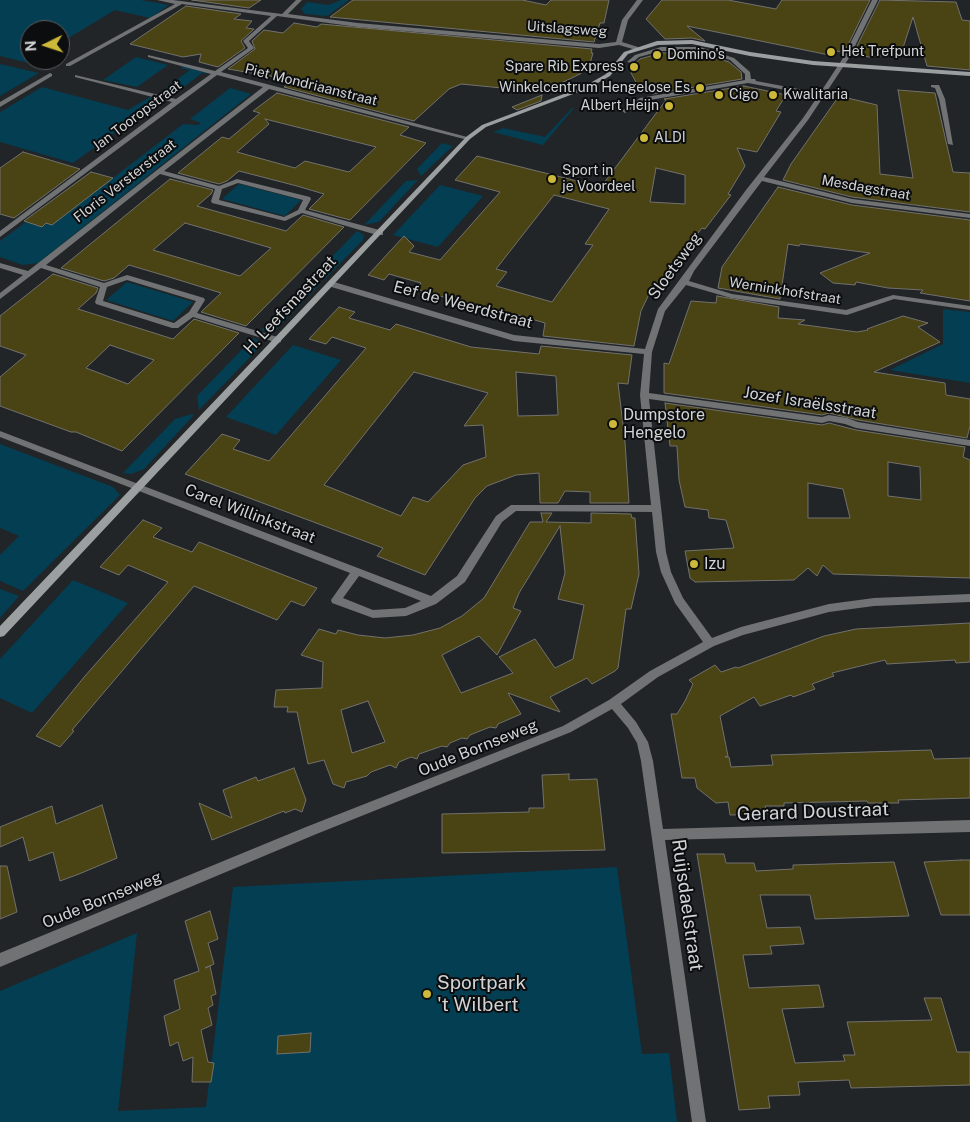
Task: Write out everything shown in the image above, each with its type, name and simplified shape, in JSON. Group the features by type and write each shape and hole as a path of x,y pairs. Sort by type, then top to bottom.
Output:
{"street":[{"name":"Uitslagsweg","path":"160,0 358,25 599,46 619,43 636,48 657,43 692,42 786,60 970,74"},
{"path":"283,16 299,0"},
{"path":"619,43 625,20 640,0"},
{"name":"Sloetsweg","path":"710,643 680,600 666,572 656,509 644,395 648,352 661,311 684,282 690,270 799,129 841,65 875,0"},
{"path":"70,64 180,4"},
{"name":"Jan Tooropstraat","path":"0,235 177,101 251,48 246,41 275,15"},
{"name":"H. Leefsmastraat","path":"0,633 468,138 484,126 599,81 608,75 619,59 636,48"},
{"path":"630,62 637,56 661,49 700,49 732,59 748,73 748,81"},
{"name":"Piet Mondriaanstraat","path":"150,56 215,71 216,74 468,138"},
{"path":"0,105 50,75"},
{"path":"77,76 177,101"},
{"path":"625,111 642,99 756,79"},
{"path":"748,81 822,95"},
{"path":"933,86 937,86 942,99 951,144"},
{"name":"Floris Versterstraat","path":"0,297 267,87"},
{"path":"159,172 219,188 237,181 306,199 301,211 285,219 214,201 219,188"},
{"name":"Mesdagstraat","path":"760,178 852,201 970,216"},
{"path":"301,211 380,233"},
{"path":"0,265 28,274"},
{"path":"39,265 104,286 127,277 201,300 192,314 175,326 99,302 104,286"},
{"name":"Werninkhofstraat","path":"684,282 731,296 847,313 893,297 970,308"},
{"name":"Eef de Weerdstraat","path":"331,284 514,338 648,352"},
{"path":"192,314 278,340"},
{"name":"Jozef Israëlsstraat","path":"644,395 822,420 829,418 847,421 856,425 970,443"},
{"path":"0,434 138,487"},
{"name":"Carel Willinkstraat","path":"138,487 432,601"},
{"path":"354,570 336,600 373,614 406,612 432,601 461,580 499,519 514,507 656,509"},
{"name":"Oude Bornseweg","path":"0,960 310,831 567,729 613,703 654,674 710,643 742,631 829,608 882,601 970,598"},
{"name":"Ruijsdaelstraat","path":"613,703 632,725 642,742 647,761 699,1122"},
{"name":"Gerard Doustraat","path":"658,835 970,826"}],"shaded area":[{"path":"0,0 141,0 169,5 150,18 115,10 70,37 70,20 20,20 20,61 0,56"},
{"path":"341,0 349,0 327,16 305,14 301,9 307,2 328,5"},
{"path":"136,57 168,65 137,87 103,80"},
{"path":"0,64 39,73 0,96"},
{"path":"183,66 210,74 202,73 175,94 163,90 190,70 181,68"},
{"path":"42,87 128,110 150,97 160,100 73,163 0,142 0,112"},
{"path":"230,88 251,94 38,263 23,265 0,257 0,241 26,222 42,227 46,223 52,225 183,124 198,125 201,123 190,119"},
{"path":"574,108 543,145 493,132 503,128 545,137"},
{"path":"442,143 453,146 421,176 417,169"},
{"path":"418,180 379,222 364,225 406,181"},
{"path":"239,184 301,200 285,216 222,199"},
{"path":"440,185 483,196 438,247 393,235"},
{"path":"357,231 364,235 363,240 324,280 318,271"},
{"path":"127,282 193,302 173,321 106,300"},
{"path":"320,284 277,329 260,331 303,286"},
{"path":"943,309 970,312 970,383 890,370 943,344"},
{"path":"253,338 258,340 259,348 199,410 197,396"},
{"path":"293,345 341,360 276,435 226,417"},
{"path":"194,415 144,469 131,474 123,473 175,419"},
{"path":"0,444 113,487 120,495 23,591 0,581 0,555 19,536 0,528"},
{"path":"73,580 128,603 32,713 0,698 0,659"},
{"path":"0,589 19,596 0,618"},
{"name":"Sportpark 't Wilbert","path":"617,867 642,1054 669,1053 677,1122 0,1122 0,991 137,933 118,1111 206,1107 233,887"}],"building":[{"path":"192,0 261,0 249,8"},
{"path":"353,0 522,0 546,5 551,0 609,0 604,23 600,23 594,42 330,17"},
{"path":"662,0 728,0 776,9 782,0 870,0 844,53 837,51 834,56 687,26 705,41 692,38 665,39 646,19"},
{"path":"880,0 956,2 962,20 970,21 970,70 927,66 913,17 901,54 869,57 853,54"},
{"path":"186,6 241,14 234,19 252,21 246,28 254,29 241,41 245,48 218,67 199,62 201,54 183,57 130,44"},
{"path":"294,23 317,27 321,24 592,49 591,53 593,53 589,67 580,74 555,86 545,85 543,92 461,84 449,89 414,121 284,87 293,80 228,69 255,49 252,41 264,30 283,33"},
{"path":"661,53 700,53 729,62 741,72 742,79 653,94 637,84 631,73 633,65 640,59"},
{"path":"744,86 786,95 776,111 781,112 757,152 737,148 745,166 728,194 731,195 705,229 702,228 682,253 657,290 652,288 641,311 634,346 543,336 545,323 518,315 515,318 416,289 421,283 389,274 384,280 368,275 404,236 414,246 409,252 440,260 500,192 455,180 477,156 601,187 666,100 664,99","holes":["656,168 685,175 685,204 650,202","554,195 609,209 585,244 593,245 552,302 496,286 507,272 496,269"]},
{"path":"898,90 935,93 953,172 970,173 970,212 852,197 783,180 791,164 839,96 877,105 880,174 913,178"},
{"path":"277,93 409,127 400,135 426,143 350,220 309,209 324,194 297,186 239,171 227,181 219,184 178,173 222,137 229,139 260,113 253,111","holes":["265,119 376,147 349,172 305,161 295,168 237,152 269,124"]},
{"path":"542,95 541,101 517,110 512,107"},
{"path":"23,152 80,169 14,218 0,214 0,168"},
{"path":"91,172 113,178 52,225 46,223 42,227 24,221"},
{"path":"170,179 213,190 197,206 286,231 303,215 344,227 246,326 201,312 221,293 129,265 114,278 104,281 61,268","holes":["185,223 271,248 240,276 153,250"]},
{"path":"778,187 852,205 970,220 970,301 920,293 923,290 888,288 856,282 855,285 833,283 820,273 870,253 800,244 799,246 788,244 780,299 718,288 722,267"},
{"path":"53,274 98,288 96,293 78,309 173,339 194,319 239,333 122,451 76,432 71,432 0,406 0,377 26,355 0,346 0,316","holes":["110,345 154,360 128,384 86,368"]},
{"path":"717,296 779,307 778,318 805,320 798,324 857,332 868,330 903,316 928,323 918,327 940,342 874,372 945,383 946,395 970,399 970,426 967,438 858,420 829,413 822,415 664,393 664,363 669,364 691,301 716,303"},
{"path":"339,307 355,312 349,318 390,330 396,324 471,347 539,354 541,346 632,355 628,384 618,383 625,442 629,503 590,503 590,492 565,491 558,503 540,503 539,473 516,475 487,486 475,498 425,575 377,556 383,548 185,474 222,434 240,440 233,449 269,461 366,348 332,337 326,344 309,339","holes":["414,372 488,393 464,426 483,425 486,457 463,465 428,502 413,497 401,516 324,485","516,372 556,376 558,415 518,416"]},
{"path":"665,403 822,425 829,423 856,430 965,447 963,457 970,460 970,578 833,574 823,565 817,576 808,568 794,580 695,582 690,578 685,551 734,548 726,520 709,518 708,510 685,507 679,480 677,446 670,446","holes":["888,462 920,467 921,500 888,496","808,483 843,489 850,518 808,518"]},
{"path":"541,513 552,513 546,522 591,523 591,513 631,514 632,518 635,518 639,574 631,609 626,609 618,668 592,684 587,678 550,697 560,712 508,693 521,714 498,724 496,728 490,727 470,735 467,739 462,738 450,743 447,747 442,746 419,754 417,759 411,757 399,762 396,768 390,765 371,772 367,776 346,782 344,788 333,784 324,760 308,764 297,712 287,712 288,707 274,707 276,690 322,688 323,662 301,655 319,629 336,634 338,630 358,635 385,638 413,635 440,628 462,616 484,598 530,522 543,522","holes":["560,526 565,573 558,599 584,605 573,659 555,668 535,639 499,657 513,673 461,693 442,655 479,636 497,655 521,611 513,608 519,593","368,701 385,742 352,753 341,710"]},
{"path":"143,520 162,528 153,537 192,552 199,542 317,588 304,606 291,601 277,620 194,586 72,730 74,731 60,747 36,736 85,676 168,582 128,565 119,575 100,567"},
{"path":"970,623 970,662 956,663 955,660 887,664 885,660 832,673 834,676 812,684 815,689 793,697 791,695 760,706 754,697 720,716 728,756 725,757 729,757 731,767 773,765 771,755 931,750 934,759 970,758 970,798 898,800 899,803 868,803 867,801 784,803 784,806 765,806 767,814 730,815 728,802 716,803 697,788 695,778 682,778 671,714 677,714 685,701 693,684 689,680 715,665 721,672 738,668 824,636 856,629"},
{"path":"294,768 306,800 302,812 295,809 285,813 284,811 212,840 199,803 232,818 223,790 256,777 258,781"},
{"path":"569,774 569,780 597,779 605,850 442,853 442,814 529,812 529,808 544,808 542,775"},
{"path":"102,805 117,858 79,874 60,881 53,852 29,861 23,837 0,847 0,827 52,806 56,824"},
{"path":"697,854 724,854 726,863 754,863 756,871 793,869 793,865 894,862 909,916 815,919 810,895 760,895 767,928 800,927 804,944 770,946 772,954 743,955 749,988 819,985 824,1007 782,1009 795,1063 845,1061 843,1055 855,1055 847,1022 932,1020 924,998 941,998 957,1052 970,1052 970,1085 851,1088 849,1080 798,1082 800,1095 768,1096 770,1108 739,1110"},
{"path":"970,860 970,915 941,915 924,862"},
{"path":"0,866 7,866 17,912 0,919"},
{"path":"210,911 218,939 208,943 214,964 205,968 210,966 216,994 211,996 213,1005 208,1008 212,1025 201,1030 208,1062 214,1063 211,1082 192,1082 193,1057 183,1061 178,1042 170,1046 164,1016 180,1009 174,980 199,971 185,921"},
{"path":"311,1033 310,1052 277,1054 278,1036"}],"place":[{"name":"Het Trefpunt","path":"831,52"},
{"name":"Domino's","path":"657,55"},
{"name":"Spare Rib Express","path":"634,67"},
{"name":"Winkelcentrum Hengelose Es","path":"700,88"},
{"name":"Cigo","path":"719,95"},
{"name":"Kwalitaria","path":"773,95"},
{"name":"Albert Heijn","path":"669,106"},
{"name":"ALDI","path":"644,138"},
{"name":"Sport in je Voordeel","path":"552,179"},
{"name":"Dumpstore Hengelo","path":"613,424"},
{"name":"Izu","path":"694,564"},
{"name":"Sportpark 't Wilbert","path":"427,994"}]}
